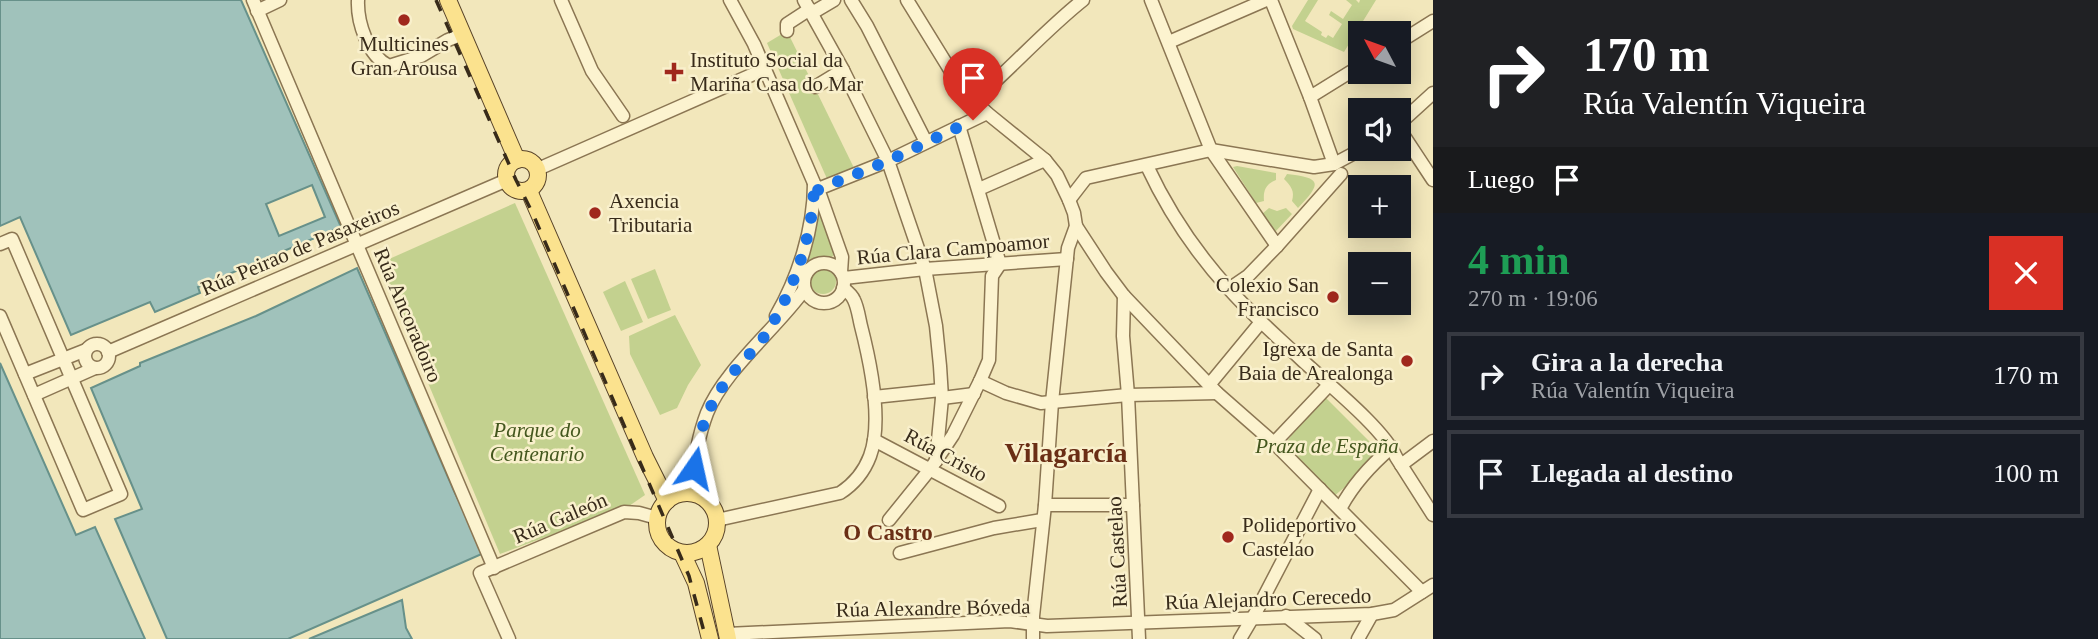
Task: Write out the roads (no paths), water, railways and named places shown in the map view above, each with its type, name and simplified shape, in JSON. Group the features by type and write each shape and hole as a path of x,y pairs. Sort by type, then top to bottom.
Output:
{"main road":[{"path":"449,0 517,160"},
{"path":"517,160 531,162 537,169 538,180 529,191"},
{"path":"517,160 508,169 507,180 511,187 518,191 529,191"},
{"path":"529,191 645,457 667,501"},
{"path":"690,493 708,501 716,513 716,534 708,545 696,552 682,553 663,542 657,531 657,518 667,501 675,495 690,493"},
{"path":"708,545 727,636"},
{"path":"682,553 696,583 710,639"}],"street":[{"path":"255,5 280,0"},
{"path":"358,0 357,11 364,34 374,54 383,64 389,66 421,56 463,34"},
{"path":"561,0 592,71 623,116"},
{"path":"730,0 765,69 842,257 843,279 836,299 824,303 812,300 804,284 802,255"},
{"path":"788,31 787,24 809,7 834,0"},
{"path":"851,0 926,142"},
{"path":"906,0 960,86 987,113 1045,160 1057,176 1069,200 1076,226 1124,296 1213,389 1427,589"},
{"path":"973,100 1002,77 1083,0"},
{"path":"1151,0 1211,150 1277,246"},
{"path":"1169,42 1268,0 1310,97 1337,169"},
{"name":"Rúa Ancoradoiro","path":"255,5 494,568"},
{"path":"809,7 888,161 925,269 936,326 942,394 933,465"},
{"path":"1411,35 1433,21"},
{"path":"537,169 765,69"},
{"path":"815,87 843,70"},
{"path":"1310,97 1348,73"},
{"path":"1411,114 1433,93"},
{"path":"815,191 888,161 987,113"},
{"path":"889,520 953,435 989,360 992,276 1000,264 959,127"},
{"path":"1411,146 1433,180"},
{"path":"1069,200 1086,178 1211,150 1337,169"},
{"path":"979,189 1045,160"},
{"path":"1229,289 1248,276 1277,246 1337,169 1348,160"},
{"path":"1147,166 1172,212 1229,289 1392,447 1433,515"},
{"name":"Rúa Peirao de Pasaxeiros","path":"108,352 507,180"},
{"path":"765,335 789,291 802,255 815,191"},
{"path":"1033,639 1032,624 1062,304 1068,248 1076,226"},
{"path":"0,244 12,239 121,494 83,510 0,316"},
{"name":"Rúa Clara Campoamor","path":"843,279 925,269 1067,259"},
{"path":"690,493 696,453 707,411 725,383 795,303 810,267 821,262 832,264 854,298 869,356 874,397 874,440 871,455 851,486 839,493 717,520"},
{"path":"789,291 804,284"},
{"name":"Rúa Castelao","path":"1124,296 1123,336 1139,639"},
{"path":"981,381 1041,403 1213,389 1261,322"},
{"name":"Rúa Peirao de Pasaxeiros","path":"86,350 96,344 103,346 108,352 107,363 95,368"},
{"path":"25,374 86,350 86,362 95,368"},
{"path":"34,395 95,368"},
{"path":"1273,443 1329,385"},
{"path":"874,397 974,394"},
{"name":"Rúa Cristo","path":"874,440 933,465 999,506"},
{"path":"1401,465 1433,441"},
{"path":"1340,509 1363,476 1392,447"},
{"path":"1240,639 1320,489"},
{"path":"1045,505 1133,505"},
{"name":"Rúa Galeón","path":"509,639 480,573 624,512 657,518"},
{"path":"900,553 994,528 1042,520"},
{"name":"Rúa Alejandro Cerecedo","path":"1140,624 1372,614 1394,610 1427,589"},
{"path":"1358,639 1372,614"},
{"path":"1286,616 1315,639"},
{"name":"Rúa Alexandre Bóveda","path":"727,636 1010,621 1047,626 1140,624"}],"water":[{"path":"0,0 241,0 341,227 198,287 200,293 155,312 150,302 71,335 20,217 0,226","holes":["312,185 325,217 279,236 266,204"]},
{"path":"357,268 454,491 484,553 288,639 167,639 115,519 142,509 91,388 140,366 140,363 256,316"},
{"path":"0,363 76,535 95,527 145,639 0,639"},
{"path":"402,600 406,628 412,639 309,639"}],"railway":[{"path":"436,0 533,214 689,576 706,639"}],"place":[{"name":"Multicines Gran Arousa","path":"404,20"},
{"name":"Instituto Social da Mariña Casa do Mar","path":"674,72"},
{"name":"Axencia Tributaria","path":"595,213"},
{"name":"Colexio San Francisco","path":"1333,297"},
{"name":"Igrexa de Santa Baia de Arealonga","path":"1407,361"},
{"name":"Polideportivo Castelao","path":"1228,537"}],"district":[{"name":"Vilagarcía","path":"1066,452"},
{"name":"O Castro","path":"888,532"}],"park label":[{"name":"Parque do Centenario","path":"537,442"},
{"name":"Praza de España","path":"1327,446"}]}
